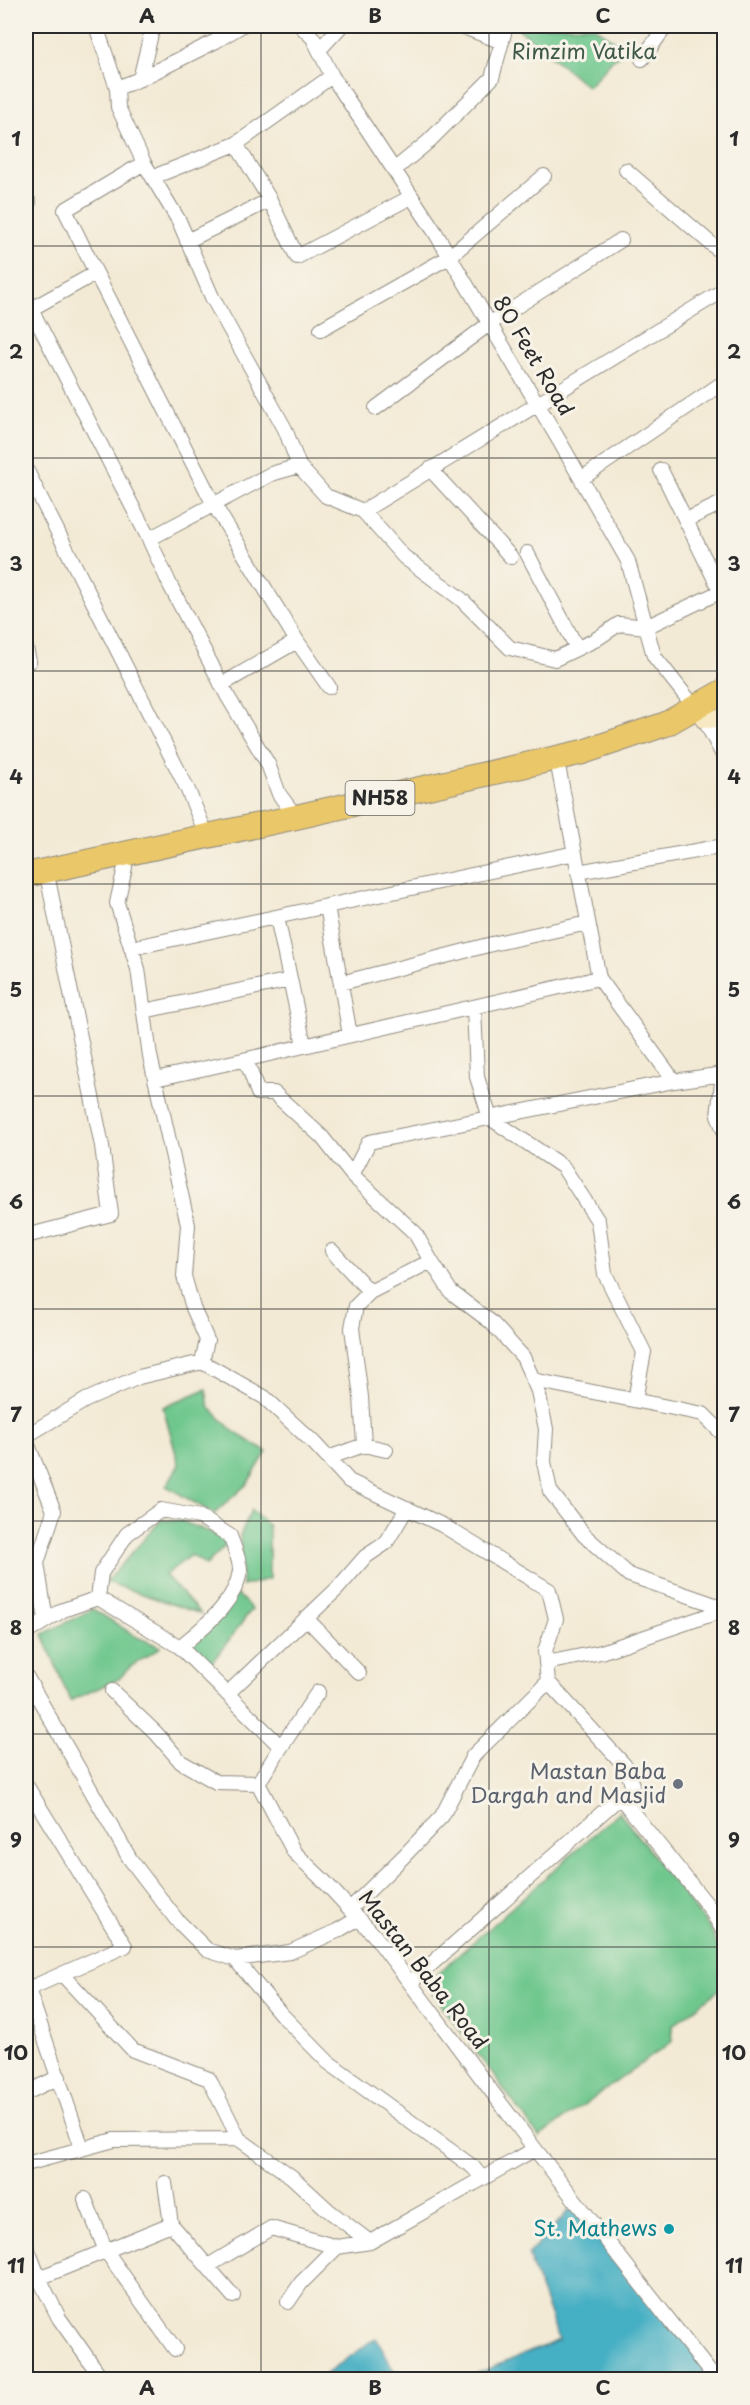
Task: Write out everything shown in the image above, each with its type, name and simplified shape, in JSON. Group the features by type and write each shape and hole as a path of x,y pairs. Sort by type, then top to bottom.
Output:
{"highway":[{"name":"NH58","path":"26,875 124,861 587,765 671,737 712,713 724,691"},
{"name":"NH58","path":"37,887 207,836 583,752 666,724 712,713"}],"street":[{"path":"96,26 117,88 118,107 144,163 179,221 212,297 285,429 299,466 326,496 363,511 404,557 460,599 510,648 555,659 619,624 646,627 723,591 661,470"},
{"path":"140,79 153,26"},
{"path":"117,88 140,79 241,26"},
{"name":"80 Feet Road","path":"301,26 313,38 332,76 449,257 582,479 628,561 654,656 712,713 724,757"},
{"path":"319,50 341,26"},
{"path":"460,26 502,42"},
{"path":"394,170 428,141 492,78 506,26"},
{"path":"642,59 666,26"},
{"path":"153,177 236,144 332,76"},
{"path":"236,144 270,200 297,257 411,196"},
{"path":"144,163 65,210 213,503 297,641 329,687"},
{"path":"626,170 724,255"},
{"path":"321,329 449,257 544,176"},
{"path":"188,241 270,200"},
{"path":"376,408 489,324 621,240"},
{"path":"96,273 28,310 149,539 221,684 268,764 279,795 296,817"},
{"path":"363,511 724,290"},
{"path":"582,479 724,382"},
{"path":"149,539 271,474 299,466"},
{"path":"26,469 177,767 207,836"},
{"path":"430,470 512,557"},
{"path":"686,520 724,502"},
{"path":"527,553 577,648"},
{"path":"221,684 297,641"},
{"path":"26,648 29,661 26,663"},
{"path":"559,771 599,978 674,1081"},
{"path":"578,872 724,846"},
{"path":"131,948 575,853"},
{"path":"124,861 117,903 138,969 155,1079 188,1225 184,1276 193,1308 207,1340 201,1362"},
{"path":"26,1236 111,1214 102,1146 37,887"},
{"path":"327,906 350,1035"},
{"path":"277,917 304,1045"},
{"path":"341,982 492,944 588,923"},
{"path":"155,1079 599,978"},
{"path":"144,1011 290,980"},
{"path":"474,1007 477,1077 490,1118 563,1167 598,1221 604,1274 644,1352 635,1401"},
{"path":"243,1060 249,1068 258,1093 274,1093 322,1137 352,1175 415,1233 451,1292 491,1322 523,1357 538,1390 546,1429 544,1462 550,1491 584,1535 629,1575 724,1609"},
{"path":"352,1175 369,1142 674,1081 724,1075 718,1114 724,1131"},
{"path":"332,1251 370,1292"},
{"path":"364,1445 361,1396 352,1328 356,1306 370,1292 432,1261"},
{"path":"46,1620 37,1563 54,1512 26,1438 86,1400 139,1377 201,1362 264,1397 349,1481 442,1525 549,1590 556,1619 545,1651 548,1682 627,1768 632,1785"},
{"path":"533,1380 703,1414 724,1435"},
{"path":"328,1458 364,1445 386,1449"},
{"path":"227,1694 337,1589 365,1557 386,1543 407,1508"},
{"path":"98,1598 101,1573 127,1534 161,1510 200,1516 230,1536 240,1570 228,1601 180,1647"},
{"path":"26,1633 63,1610 98,1598 180,1647 280,1747"},
{"path":"546,1663 601,1652 724,1609"},
{"path":"306,1618 359,1673"},
{"path":"26,1676 130,1859 176,1920 207,1950 235,1959 290,1952 337,1931 442,1815 473,1756 548,1682"},
{"path":"112,1691 156,1733 181,1762 216,1782 258,1783 318,1692"},
{"name":"Mastan Baba Road","path":"258,1783 294,1852 374,1935 535,2149 716,2379"},
{"path":"26,1785 125,1946 26,1987 82,2148"},
{"path":"410,1983 620,1797 710,1907 724,1932"},
{"path":"235,1959 281,2014 328,2062 473,2168 482,2178"},
{"path":"62,1974 133,2050 209,2079 239,2139 292,2177 328,2210 370,2242"},
{"path":"26,2093 59,2078"},
{"path":"26,2164 114,2140 239,2139"},
{"path":"208,2266 271,2228 337,2247 370,2242 535,2149"},
{"path":"165,2183 171,2224 233,2296"},
{"path":"85,2199 106,2251 175,2349"},
{"path":"39,2278 171,2224"},
{"path":"26,2245 59,2318 103,2379"},
{"path":"288,2302 301,2283 337,2247"}],"green space":[{"name":"Rimzim Vatika","path":"515,26 593,26 616,42 625,52 613,59 588,87"},
{"path":"206,1389 209,1407 234,1432 267,1452 247,1484 214,1514 166,1486 179,1465 163,1407"},
{"path":"251,1510 269,1526 269,1579 242,1586 240,1536"},
{"path":"161,1520 181,1521 231,1540 206,1565 191,1555 165,1575 201,1614 106,1582"},
{"path":"237,1594 252,1609 211,1664 190,1647"},
{"path":"93,1609 137,1637 161,1647 130,1667 119,1679 70,1701 43,1634"},
{"path":"619,1812 712,1931 724,1968 724,1986 672,2026 673,2041 539,2137 426,1984"}],"water":[{"path":"576,2203 717,2380 461,2380 559,2340 528,2255"},
{"path":"376,2338 399,2379 319,2379"}],"place":[{"name":"Mastan Baba Dargah and Masjid","path":"678,1784"},
{"name":"St. Mathews","path":"669,2229"}]}
